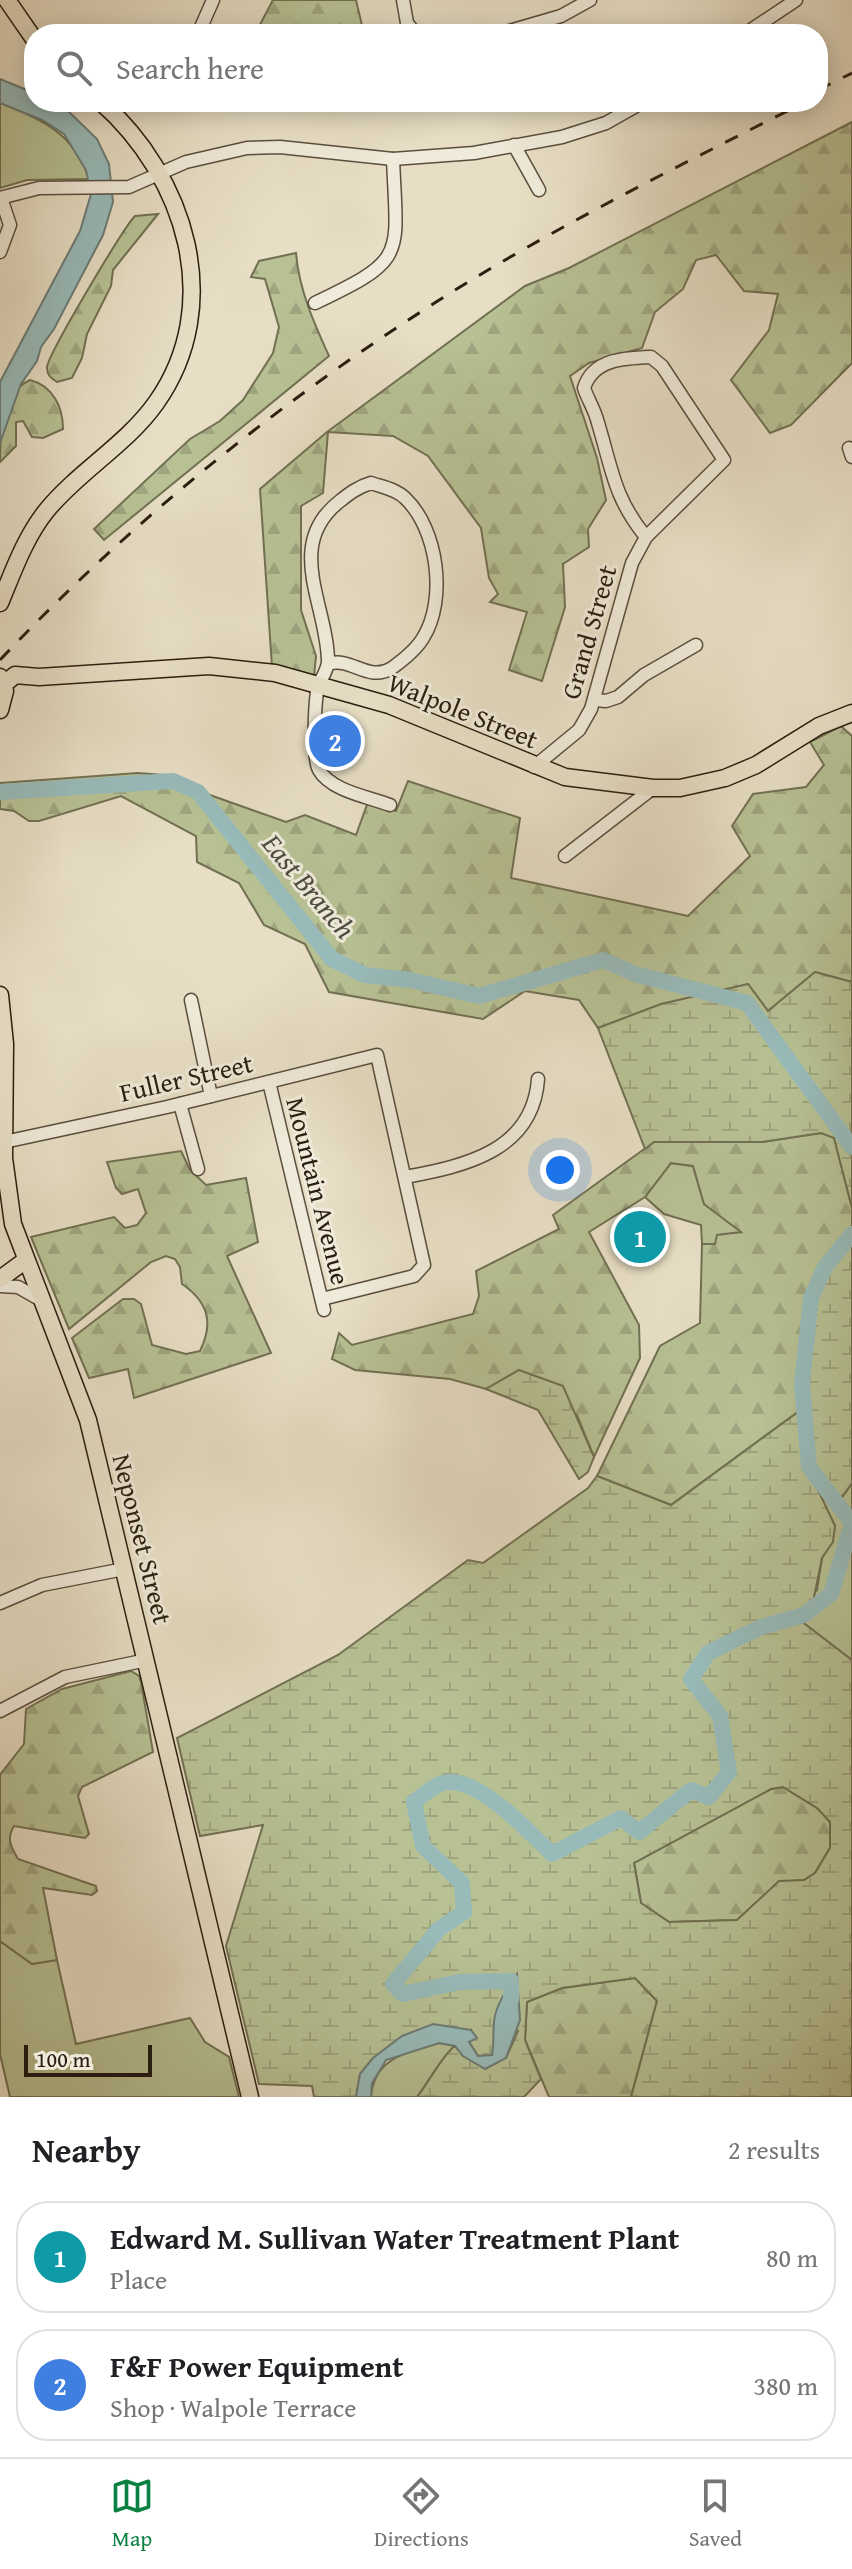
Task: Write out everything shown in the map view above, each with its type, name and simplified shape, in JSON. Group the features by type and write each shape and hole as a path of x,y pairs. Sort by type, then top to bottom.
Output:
{"main road":[{"path":"7,0 24,25"},
{"path":"0,603 29,538 46,511 141,422 155,405 173,372 186,332 192,270 183,222 162,173 111,112"},
{"name":"Walpole Street","path":"3,680 15,675 39,677 209,666 275,673 320,683 389,705 534,767 565,777 653,788 680,788 725,778 756,765 819,726 852,713"},
{"path":"0,710 5,691 3,680"},
{"name":"Neponset Street","path":"0,995 2,1112 13,1224 88,1420 250,2097"},
{"path":"0,1279 26,1260"}],"street":[{"path":"202,24 213,0"},
{"path":"403,0 408,24"},
{"path":"760,24 796,0"},
{"path":"533,24 561,16 583,2"},
{"path":"0,252 10,225 0,198 39,188 137,186 197,159 261,147 393,159 474,153 585,130 622,112"},
{"path":"514,145 539,190"},
{"path":"315,303 373,274 384,264 395,245 393,159"},
{"name":"Grand Street","path":"534,767 579,730 594,700 632,563 646,537 724,460 662,366 651,357 615,360 597,367 584,388 599,424 615,489 627,513 646,537"},
{"path":"328,664 339,660 374,674 389,670 422,641 433,611 435,572 425,530 405,497 371,483 359,487 335,505 314,532 315,595 328,664 320,683 316,737 318,768 339,787 390,805"},
{"path":"594,700 606,701 618,697 644,675 696,645"},
{"path":"565,856 653,788"},
{"path":"191,1000 211,1096"},
{"name":"Fuller Street","path":"4,1142 180,1104 377,1055 405,1177"},
{"path":"405,1177 446,1169 501,1146 529,1118 536,1102 538,1079"},
{"name":"Mountain Avenue","path":"269,1082 323,1304 414,1276 423,1269 425,1261 405,1177"},
{"path":"180,1104 198,1169"},
{"path":"0,1286 18,1287 43,1301"},
{"path":"0,1603 42,1585 124,1569"},
{"path":"0,1711 65,1677 147,1660"}],"green space":[{"path":"273,0 356,0 362,24 260,24"},
{"path":"0,103 43,122 66,139 83,163 89,179 27,180 0,188"},
{"path":"852,122 852,363 791,425 770,433 731,380 769,330 778,294 744,291 716,255 696,260 683,289 655,312 642,348 589,363 570,376 597,458 606,500 588,529 589,547 563,564 565,607 542,681 509,670 527,612 490,602 498,594 489,578 481,528 428,456 393,436 328,432 323,493 301,506 301,610 316,656 314,676 272,667 260,489 327,432 525,286 569,268"},
{"path":"158,214 113,270 111,286 87,334 82,358 72,378 57,382 48,373 50,359 102,266 135,216"},
{"path":"296,253 304,293 329,356 104,540 94,529 190,439 220,421 243,400 273,353 279,327 265,279 251,277 259,261"},
{"path":"30,380 51,392 61,413 63,429 43,438 32,437 23,421 16,422 16,446 0,462 7,404 20,386"},
{"path":"841,726 852,736 852,982 815,972 768,1011 748,984 662,1004 598,1028 579,1000 525,991 483,1019 329,992 305,944 264,925 239,883 197,862 196,836 121,796 39,821 29,821 14,811 0,809 0,783 138,773 176,776 210,795 286,822 305,815 356,835 368,802 396,811 408,781 520,818 511,878 688,916 750,856 732,826 753,794 806,787 824,765 810,742"},
{"path":"815,972 852,982 852,1208 834,1138 821,1133 762,1142 654,1142 645,1149 598,1028 661,1004 748,984 768,1011"},
{"path":"821,1133 834,1137 852,1208 852,1230 817,1270 810,1292 809,1328 801,1347 798,1374 802,1409 671,1505 597,1476 660,1346 700,1323 702,1244 715,1244 717,1235 741,1232 704,1204 693,1166 671,1163 645,1197 589,1232 639,1325 640,1358 594,1457 577,1415 519,1370 486,1389 450,1379 355,1370 332,1359 339,1333 352,1345 473,1314 479,1296 476,1271 559,1229 553,1215 654,1142 762,1142"},
{"path":"181,1151 190,1170 206,1185 246,1178 258,1242 227,1256 271,1353 134,1398 128,1369 89,1378 72,1338 123,1299 134,1299 141,1304 152,1345 186,1354 200,1351 207,1331 206,1313 198,1298 182,1284 180,1267 175,1259 166,1256 151,1262 69,1329 31,1237 114,1217 125,1228 137,1225 146,1213 138,1189 122,1194 116,1188 107,1162"},
{"path":"671,1163 693,1166 704,1204 742,1232 716,1244 702,1244 701,1225 664,1214 645,1197"},
{"path":"852,1230 852,1483 842,1497 811,1475 835,1526 833,1542 822,1558 812,1607 792,1614 852,1660 852,2097 631,2097 657,2001 635,1978 562,1988 527,2002 525,2040 541,2079 524,2097 417,2097 455,2046 463,2056 506,2058 518,2031 494,2022 496,2034 492,2055 478,2056 469,2042 471,2030 373,2058 360,2074 356,2097 314,2097 312,2086 259,2084 226,1946 263,1825 200,1836 177,1738 338,1655 468,1560 483,1563 588,1488 597,1476 671,1505 802,1409 798,1374 801,1347 809,1328 810,1292 817,1270","holes":["783,1787 817,1808 830,1822 830,1848 815,1873 804,1880 779,1881 737,1920 669,1922 641,1903 634,1863 771,1789"]},
{"path":"519,1370 563,1386 594,1457 588,1472 579,1479 538,1410 486,1389"},
{"path":"810,1474 842,1497 852,1483 852,1906 791,1613 817,1590 822,1558 835,1526"},
{"path":"131,1671 139,1676 141,1682 153,1752 82,1787 78,1796 89,1834 85,1838 14,1826 10,1835 10,1843 18,1859 96,1886 97,1891 92,1895 43,1888 57,1960 32,1964 0,1941 0,1775 24,1744 26,1709 62,1689"},
{"path":"783,1787 817,1808 830,1821 830,1848 815,1873 804,1880 779,1882 737,1920 669,1922 641,1903 634,1862 771,1789"},
{"path":"0,1941 32,1964 57,1960 76,2044 190,2018 205,2042 229,2057 239,2097 10,2097 0,2054"},
{"path":"635,1978 657,2001 631,2097 549,2097 525,2040 527,2002 562,1988"},
{"path":"439,2043 455,2046 417,2097 371,2097 373,2084 385,2065 404,2054"}],"water":[{"path":"0,79 24,89 24,112 69,112 97,139 109,164 113,202 103,235 54,329 41,347 37,361 21,384 0,443 0,382 80,231 91,194 86,170 64,134 42,120 0,103"},
{"path":"517,1974 520,2020 506,2058 485,2069 463,2056 455,2046 439,2043 386,2060 372,2083 371,2097 356,2097 360,2074 373,2058 402,2036 433,2024 471,2030 477,2038 469,2042 478,2056 492,2055 497,2010"}],"waterway":[{"name":"East Branch","path":"0,792 173,781 198,792 332,959 365,975 410,980 479,996 603,960 635,974 747,1003 852,1147"},
{"name":"East Branch","path":"511,2000 511,1981 460,1982 403,1994 393,1984 439,1929 464,1912 462,1883 423,1846 414,1802 440,1784 453,1782 468,1786 500,1806 552,1854 621,1818 639,1832 691,1790 709,1797 729,1772 720,1716 691,1679 708,1653 761,1627 804,1615 831,1594 852,1523 809,1467 802,1384 811,1298 825,1267 852,1234"}],"railway":[{"path":"828,85 852,73"},
{"path":"0,660 102,559 156,511 325,377 444,297 532,244 785,112"}],"place":[{"name":"F&F Power Equipment","path":"335,741"},
{"name":"Edward M. Sullivan Water Treatment Plant","path":"640,1237"}]}
